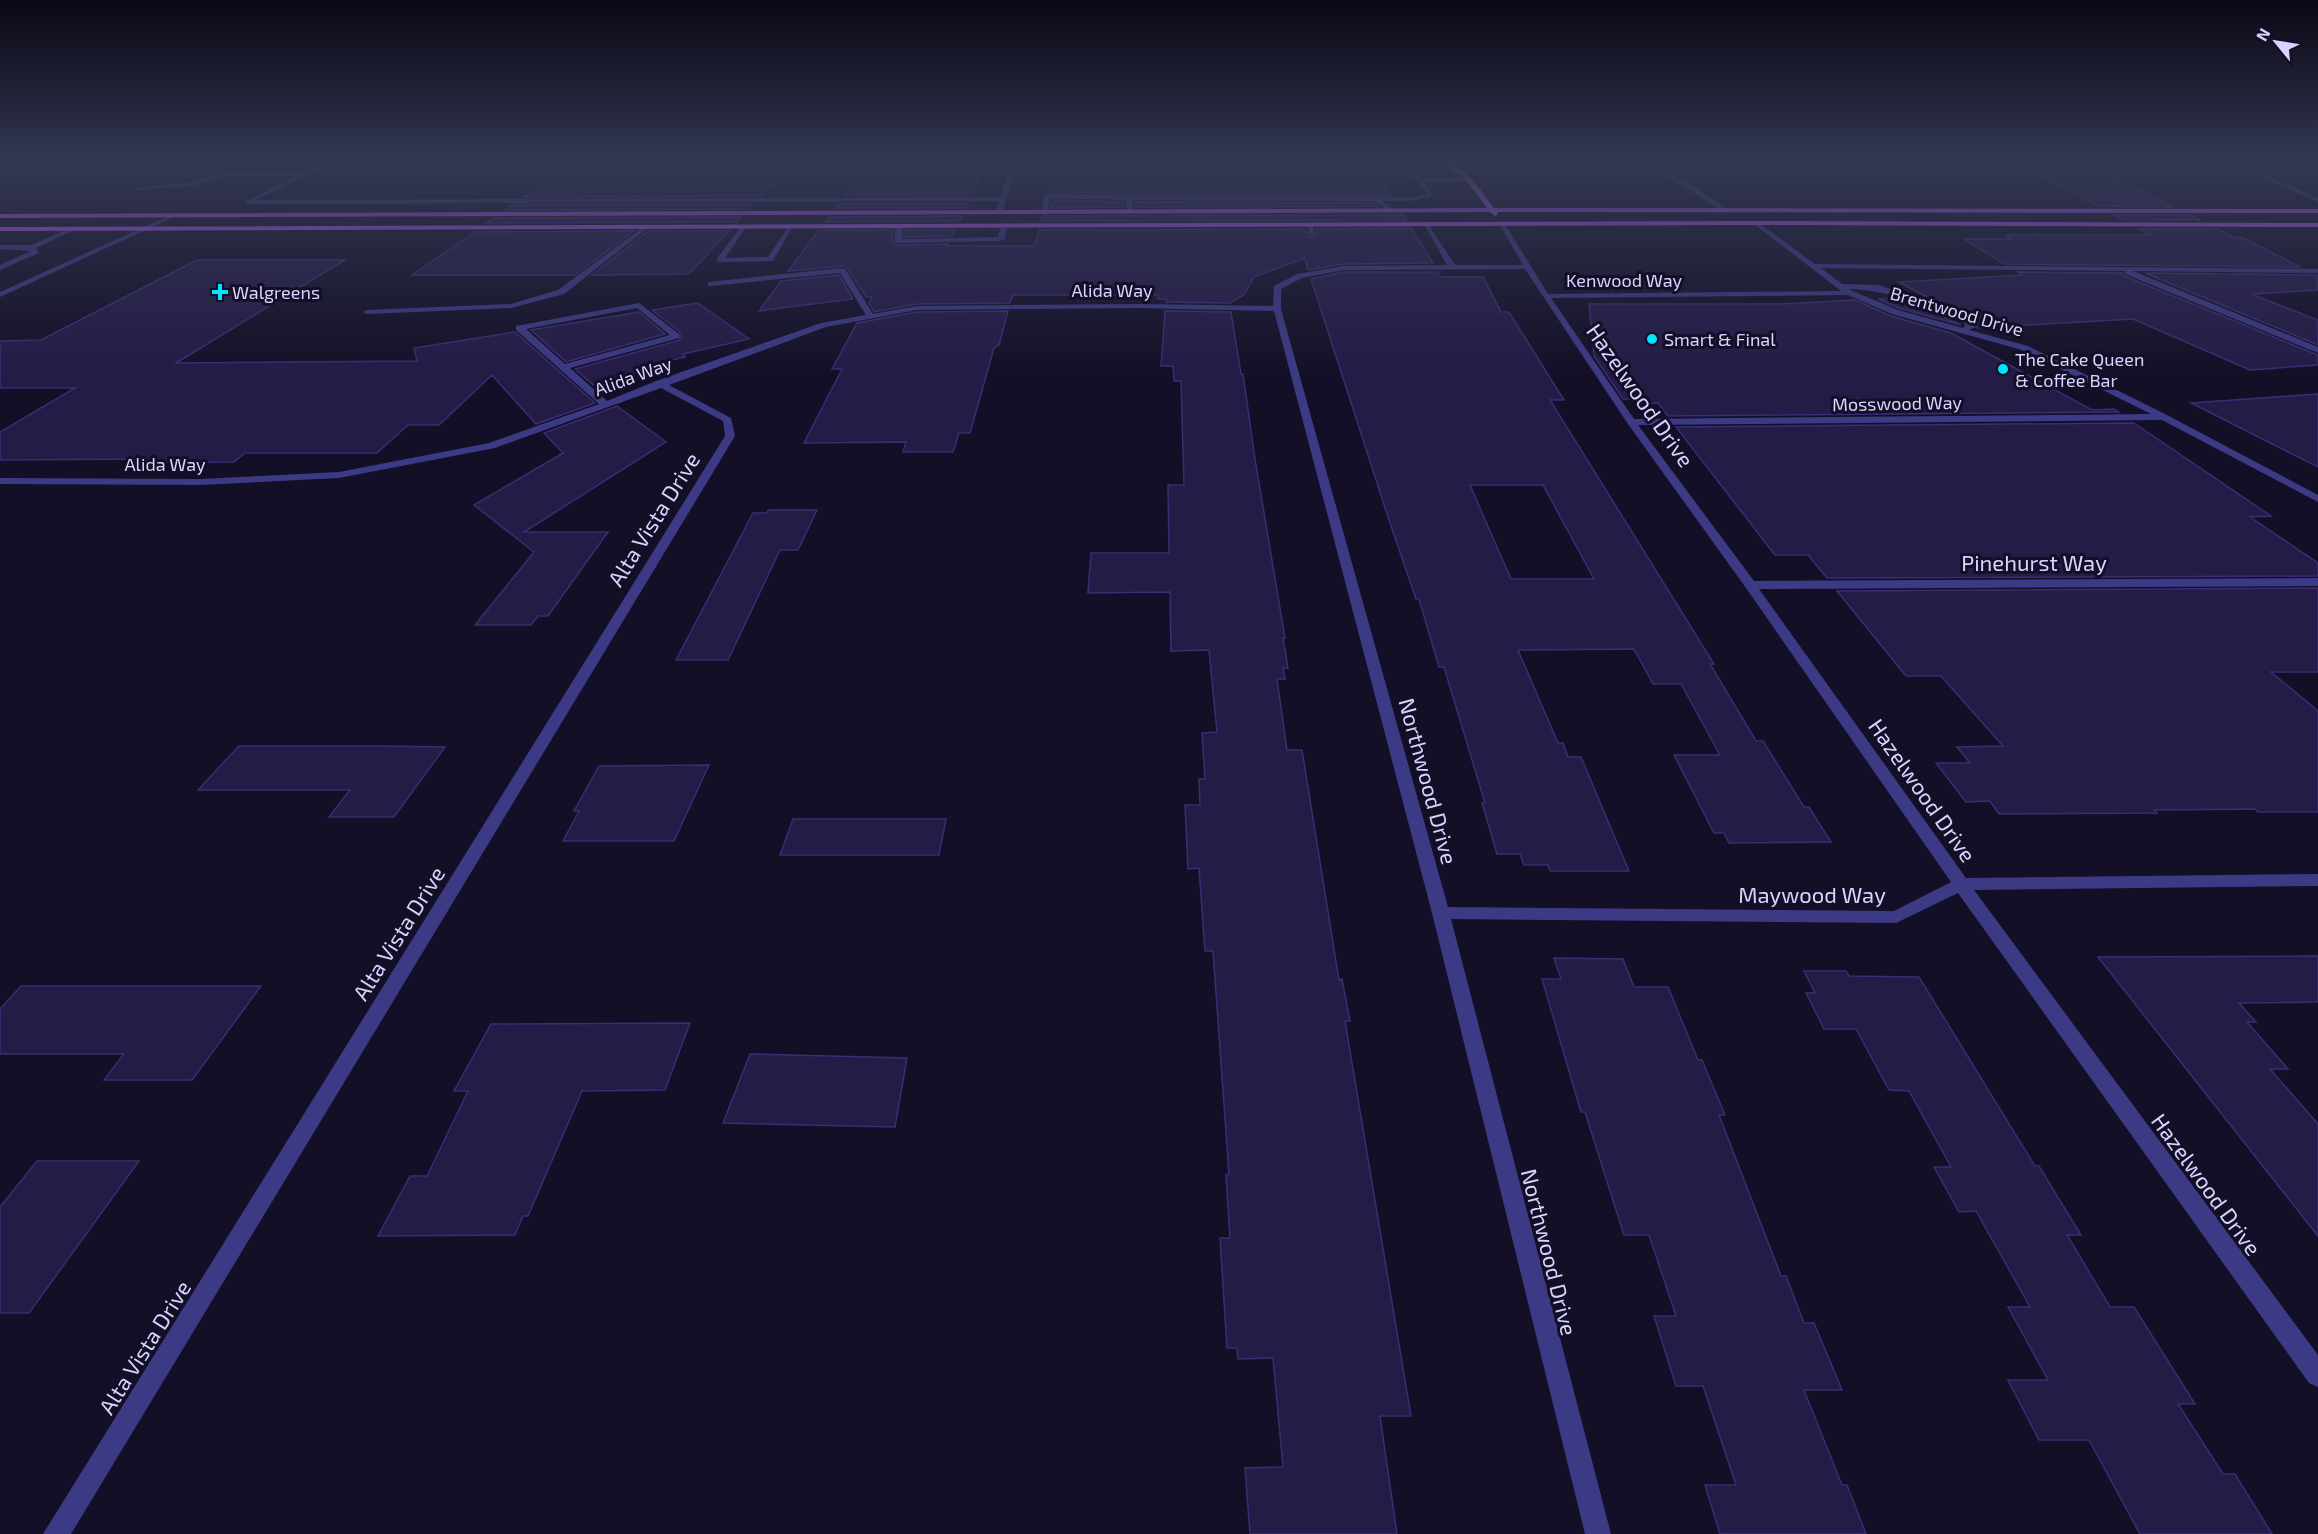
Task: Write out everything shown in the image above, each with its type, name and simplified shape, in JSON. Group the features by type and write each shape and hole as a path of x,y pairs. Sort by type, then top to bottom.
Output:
{"street":[{"path":"0,247 32,247 65,233"},
{"path":"0,295 136,233"},
{"path":"367,312 511,306 561,292 639,233"},
{"path":"739,233 720,260 770,259 785,233"},
{"path":"899,233 898,241 1001,239 1002,233"},
{"path":"1432,233 1452,267"},
{"name":"Hazelwood Drive","path":"1507,233 1545,296 1631,422 1750,585 1961,884 2318,1375"},
{"name":"Brentwood Drive","path":"1769,233 1849,294 1895,312 2025,348 2164,417 2318,499"},
{"path":"0,268 36,251 32,247"},
{"path":"1813,266 2318,271"},
{"path":"1277,309 1277,288 1300,276 1327,268 1529,267"},
{"path":"2120,268 2318,350"},
{"path":"711,284 842,270 871,317"},
{"path":"1839,286 1875,287 1939,308 1972,325 1961,330"},
{"name":"Kenwood Way","path":"1545,296 1849,294"},
{"path":"563,367 676,336 639,305 519,328 604,404"},
{"name":"Alida Way","path":"0,481 202,482 339,475 491,446 659,383 824,325 917,308 1138,306 1277,309"},
{"name":"Northwood Drive","path":"1277,309 1442,913 1598,1534"},
{"name":"Alta Vista Drive","path":"56,1534 730,436 728,420 659,383"},
{"name":"Mosswood Way","path":"1631,422 2164,417"},
{"name":"Pinehurst Way","path":"1750,585 2318,582"},
{"name":"Maywood Way","path":"1442,913 1896,917 1961,884 2318,880"}],"building":[{"path":"474,233 632,233 575,275 412,275"},
{"path":"646,233 728,233 689,274 592,275"},
{"path":"817,233 893,233 892,242 897,245 948,244 947,246 1035,246 1038,233 1307,233 1307,236 1317,236 1317,233 1414,233 1433,263 1344,264 1308,270 1305,258 1254,277 1244,295 1230,303 1166,302 1166,299 1158,299 1158,295 1013,295 1010,303 917,304 874,312 869,303 872,297 866,297 848,269 843,266 788,271"},
{"path":"904,233 954,233 952,236 904,237"},
{"path":"2147,233 2225,233 2233,237 2243,238 2300,267 2004,264 1964,239 2013,239 2005,235 2152,235"},
{"path":"197,260 345,260 176,363 417,361 414,348 515,332 595,403 536,424 492,375 439,425 408,425 377,453 245,453 234,462 131,463 136,459 0,460 0,432 75,388 0,388 0,341 41,340"},
{"path":"1344,272 1438,272 1441,277 1483,277 1501,312 1509,312 1564,400 1550,400 1714,664 1710,664 1756,741 1763,741 1804,807 1809,807 1831,842 1729,843 1724,833 1714,833 1674,755 1720,755 1681,684 1653,684 1634,649 1518,650 1558,743 1563,743 1568,757 1581,757 1629,871 1550,871 1548,865 1524,865 1520,854 1497,854 1482,803 1485,803 1444,667 1439,667 1419,599 1416,599 1389,520 1311,279","holes":["1470,485 1543,485 1594,579 1511,579"]},
{"path":"2018,272 2123,273 2124,276 2318,355 2318,365 2250,370 2133,319 1977,328 1977,321 1923,297 1927,297 1899,282 2023,275"},
{"path":"2145,273 2317,275 2318,290 2251,294 2318,320 2318,345"},
{"path":"839,275 853,299 759,311 781,281"},
{"path":"1895,298 1961,325 1899,308 1878,299"},
{"path":"1855,300 1891,316 1951,333 2092,410 2114,409 2119,412 1668,416 1658,403 1645,404 1642,399 1623,399 1594,356 1589,304 1781,304"},
{"path":"698,303 749,339 683,354 685,357 654,364 657,366 593,385 575,369 680,340 680,332 652,310"},
{"path":"1008,311 999,345 994,348 970,433 959,433 953,452 903,452 906,442 804,443 842,369 832,369 857,323 917,312"},
{"path":"1165,311 1231,312 1241,374 1243,374 1285,638 1283,638 1288,668 1283,668 1285,679 1277,679 1287,750 1302,750 1339,980 1342,979 1350,1021 1345,1021 1411,1416 1380,1416 1397,1534 1250,1534 1245,1468 1283,1467 1273,1358 1238,1359 1237,1348 1227,1348 1220,1238 1230,1238 1226,1175 1229,1174 1213,951 1205,951 1199,868 1188,869 1185,805 1200,805 1199,779 1205,779 1202,733 1217,732 1209,650 1171,651 1170,592 1088,593 1091,553 1169,553 1168,485 1184,485 1181,381 1174,381 1173,366 1161,366"},
{"path":"639,312 665,334 566,362 531,330"},
{"path":"2318,394 2318,467 2191,403"},
{"path":"617,406 666,442 524,532 608,532 548,616 538,616 531,625 475,625 534,552 474,505 563,453 544,433"},
{"path":"2134,423 2271,516 2250,517 2318,563 2318,576 1827,578 1808,555 1775,555 1676,427"},
{"path":"768,510 817,510 798,550 780,550 728,660 676,660 753,513 767,513"},
{"path":"2318,588 2318,672 2271,672 2318,711 2318,812 2258,812 2255,809 2154,810 2157,813 1999,814 1990,801 1966,802 1936,763 1970,763 1957,747 2003,746 1941,676 1906,676 1837,591"},
{"path":"239,746 445,747 394,817 329,817 350,790 198,790"},
{"path":"709,765 674,841 563,841 579,811 574,811 599,766"},
{"path":"793,819 946,819 939,855 780,855"},
{"path":"2318,956 2318,1002 2239,1003 2256,1022 2247,1022 2288,1069 2270,1069 2318,1124 2318,1236 2098,957"},
{"path":"1554,958 1623,959 1634,987 1668,987 1698,1060 1702,1060 1725,1115 1719,1115 1781,1276 1786,1276 1804,1323 1814,1323 1842,1390 1804,1390 1842,1485 1847,1485 1866,1534 1720,1534 1705,1485 1736,1485 1703,1386 1676,1386 1654,1316 1676,1316 1649,1235 1624,1235 1585,1112 1581,1112 1542,979 1561,979"},
{"path":"1804,971 1846,971 1849,976 1919,977 2035,1166 2039,1166 2081,1235 2067,1235 2110,1307 2134,1307 2195,1404 2178,1404 2223,1474 2235,1474 2272,1534 2140,1534 2089,1440 2039,1440 2008,1380 2048,1380 2008,1307 2030,1307 1976,1211 1959,1212 1934,1167 1951,1167 1909,1091 1889,1090 1856,1029 1824,1029 1806,993 1815,993"},
{"path":"21,986 261,986 192,1080 104,1080 124,1054 0,1054 0,1009"},
{"path":"690,1023 665,1090 582,1091 528,1216 523,1216 515,1235 378,1236 410,1176 427,1176 468,1091 454,1091 491,1024"},
{"path":"750,1054 907,1058 895,1127 723,1123"},
{"path":"37,1161 139,1161 29,1313 0,1313 0,1207"}],"place":[{"name":"Walgreens","path":"220,292"},
{"name":"Smart & Final","path":"1652,339"},
{"name":"The Cake Queen & Coffee Bar","path":"2003,369"}]}
